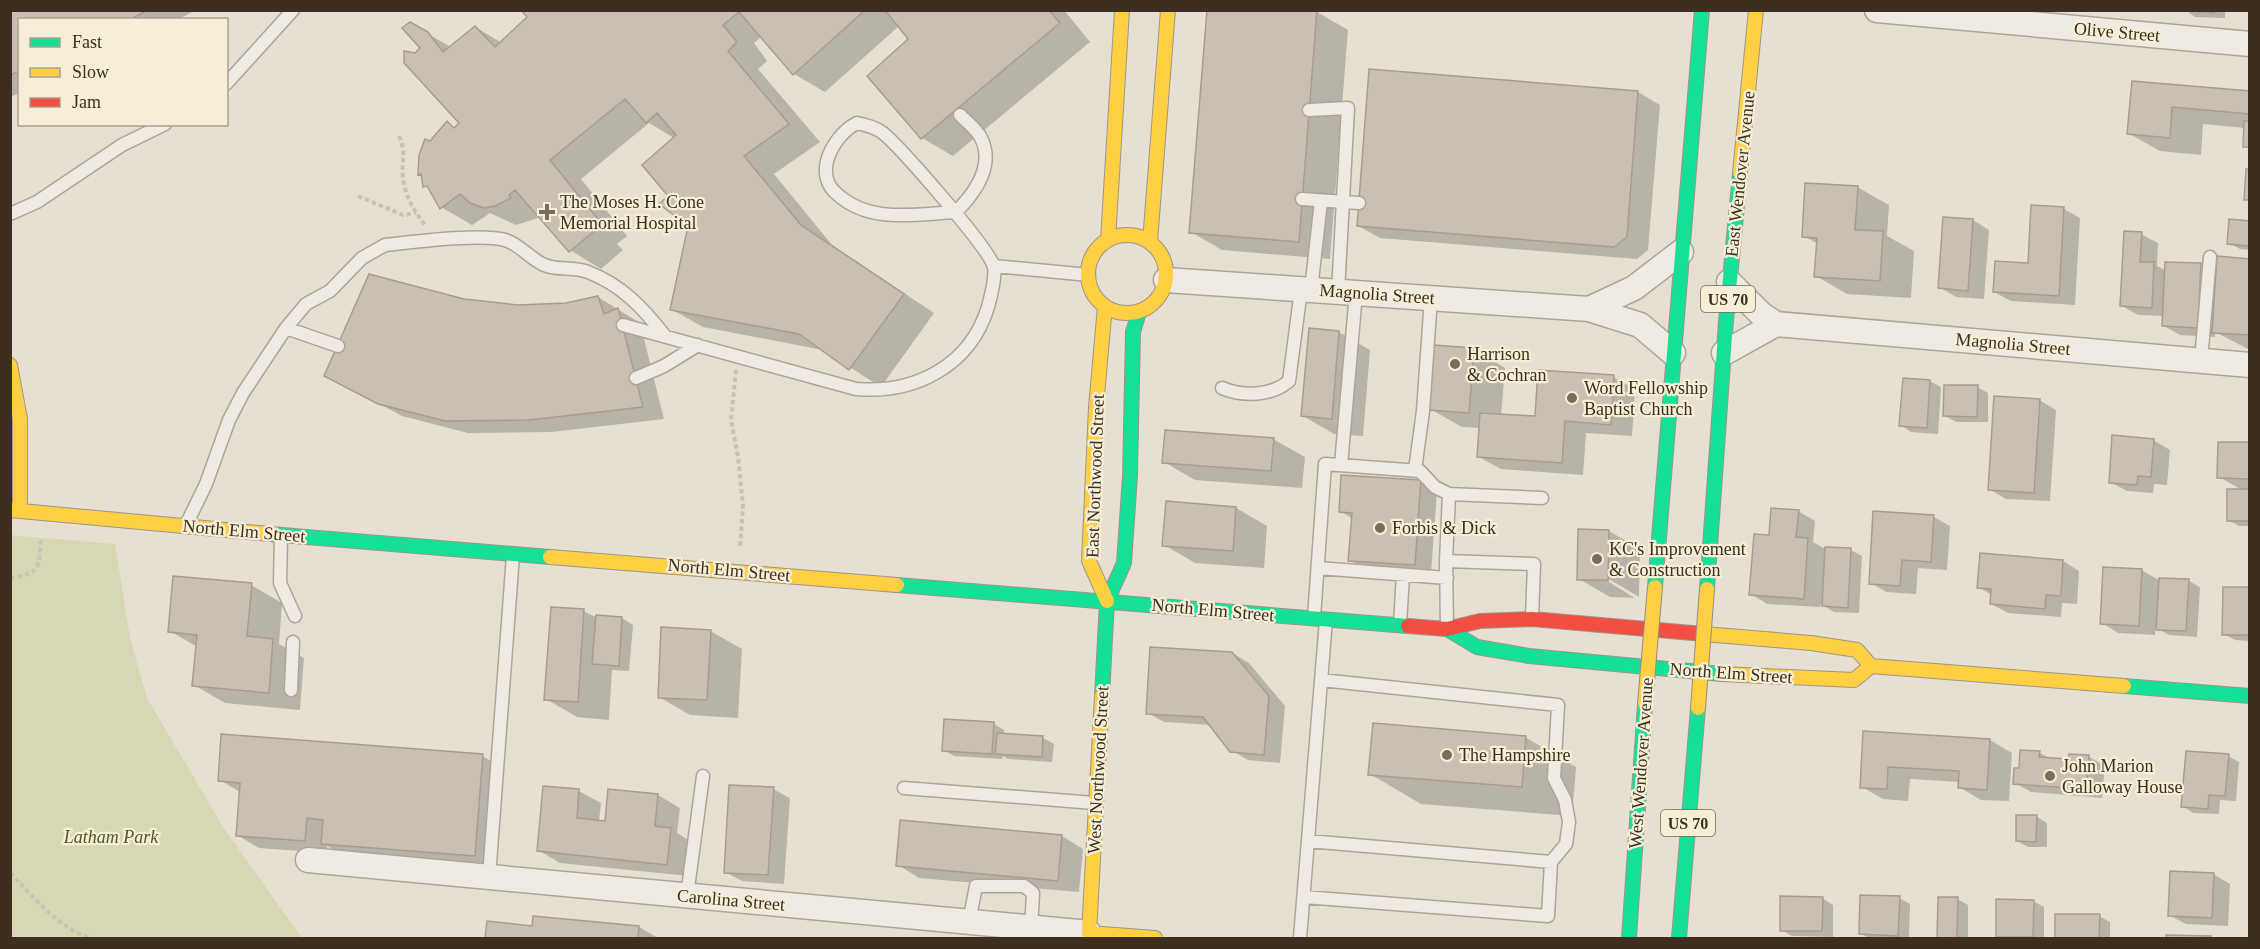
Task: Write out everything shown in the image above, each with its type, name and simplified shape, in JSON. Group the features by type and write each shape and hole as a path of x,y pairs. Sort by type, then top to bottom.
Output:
{"main road":[{"path":"1108,240 1122,10"},
{"path":"1150,242 1168,10"},
{"name":"US 70","path":"1673,353 1702,10"},
{"name":"East Wendover Avenue","path":"1682,936 1724,353 1756,10"},
{"path":"1128,235 1150,242 1163,259 1166,280 1159,298 1139,312 1121,313 1105,306 1094,294 1089,275 1095,254 1108,240 1128,235"},
{"name":"East Northwood Street","path":"1105,306 1096,407 1089,561 1107,601"},
{"name":"East Northwood Street","path":"1107,601 1124,563 1130,476 1133,332 1139,312"},
{"name":"West Wendover Avenue","path":"1629,935 1673,353"},
{"path":"10,365 16,381 21,434 15,510"},
{"name":"North Elm Street","path":"15,510 281,535 1400,626 1447,629 1480,621 1532,619 1810,643 1857,650 1871,666 1854,680 1738,675 1529,656 1477,648 1447,629"},
{"name":"West Northwood Street","path":"1088,936 1107,601"},
{"path":"1871,666 2250,696"},
{"path":"1617,939 1629,935"},
{"name":"Carolina Street","path":"1088,936 1155,939"}],"street":[{"name":"Olive Street","path":"1877,10 2250,44"},
{"name":"Magnolia Street","path":"1589,309 1634,288 1681,252"},
{"name":"Magnolia Street","path":"1166,280 1589,309 1640,326 1673,353"},
{"path":"1724,353 1776,324 1761,314 1730,282"},
{"name":"Magnolia Street","path":"1776,324 2250,364"},
{"name":"Carolina Street","path":"308,860 1031,928 1088,936"}],"lane":[{"path":"228,82 293,10"},
{"path":"1309,110 1348,108 1345,202 1347,292 1341,465"},
{"path":"622,325 856,389 877,391 920,382 950,365 972,342 984,321 992,295 994,266 956,212 882,132 857,123 848,128 831,150 825,172 830,188 848,204 871,214 892,216 956,212 977,188 982,176 985,152 979,135 960,115"},
{"path":"10,214 37,202 122,145 161,126"},
{"path":"1302,199 1359,203"},
{"path":"1222,388 1231,392 1263,393 1281,389 1290,381 1321,201"},
{"path":"186,526 206,484 229,420 243,393 286,328 306,304 330,291 362,258 385,244 504,240 526,252 536,262 550,267 587,272 643,306 665,336"},
{"path":"2201,360 2210,257"},
{"path":"994,266 1089,275"},
{"path":"1415,470 1423,411 1431,298"},
{"path":"286,328 338,346"},
{"path":"636,378 664,366 698,345"},
{"path":"1300,939 1321,680 1318,568 1325,464 1420,471 1436,487 1449,494 1542,498"},
{"path":"1447,629 1446,561 1449,494"},
{"path":"281,535 280,583 295,616"},
{"path":"489,877 513,553"},
{"path":"1446,561 1534,564 1532,619"},
{"path":"1318,568 1447,578"},
{"path":"1400,626 1403,575"},
{"path":"291,690 294,642"},
{"path":"1304,897 1548,916 1551,862 1566,844 1569,822 1565,800 1554,778 1558,705 1321,680"},
{"path":"687,896 703,776"},
{"path":"904,788 1096,803"},
{"path":"1308,841 1551,862"},
{"path":"969,922 976,886 1024,886 1033,893 1031,928"}],"path":[{"path":"399,136 405,150 403,177 409,201 435,241"},
{"path":"358,195 403,215 416,213"},
{"path":"738,356 731,420 743,506 739,571"},
{"path":"10,578 31,575 36,569 43,512"},
{"path":"10,873 47,912 74,933 88,939"}],"green space":[{"name":"Latham Park","path":"10,535 115,544 130,638 147,698 223,827 302,938 11,938"}],"building":[{"path":"10,10 148,10 133,18 18,18 18,72 10,75"},
{"path":"521,10 865,10 793,75 739,12 723,25 737,42 728,51 789,124 744,156 801,225 904,294 849,370 799,334 670,310 688,226 659,204 668,196 642,165 676,135 657,113 646,123 625,99 550,160 597,218 587,225 593,232 569,252 515,190 509,195 511,198 495,206 484,208 470,203 460,194 440,209 427,186 423,187 421,174 418,175 419,155 425,139 430,141 447,121 454,128 459,123 404,63 404,51 415,53 420,48 402,28 410,22 428,32 443,52 475,26 495,47 527,17"},
{"path":"885,10 1049,10 1060,23 921,139 867,76 908,39"},
{"path":"1207,10 1317,10 1299,242 1189,233"},
{"path":"2183,10 2214,10 2214,13"},
{"path":"1369,69 1638,91 1627,237 1614,247 1357,226"},
{"path":"2132,81 2250,91 2250,114 2172,107 2170,138 2127,134"},
{"path":"2244,121 2250,121 2250,147 2243,147"},
{"path":"2246,169 2250,169 2250,200 2244,200"},
{"path":"1805,183 1858,186 1855,230 1883,231 1880,281 1814,277 1817,238 1802,237"},
{"path":"2031,205 2064,207 2059,296 1993,292 1995,261 2028,263"},
{"path":"1943,217 1973,219 1968,291 1938,288"},
{"path":"2229,219 2250,221 2250,246 2227,244"},
{"path":"2124,231 2142,232 2140,262 2154,262 2152,308 2120,306"},
{"path":"2217,256 2250,259 2250,335 2212,333"},
{"path":"2165,262 2201,263 2198,328 2162,326"},
{"path":"369,274 464,299 518,305 566,303 598,296 604,314 618,308 643,407 529,420 445,421 378,404 324,376"},
{"path":"1309,328 1339,331 1332,419 1301,416"},
{"path":"1434,345 1474,348 1469,413 1429,410"},
{"path":"1538,370 1614,375 1611,425 1565,421 1562,463 1477,457 1480,413 1535,416"},
{"path":"1903,378 1930,380 1927,428 1899,426"},
{"path":"1944,385 1978,385 1977,417 1943,416"},
{"path":"1994,396 2040,399 2034,493 1988,490"},
{"path":"1165,430 1274,438 1271,471 1162,463"},
{"path":"2112,435 2154,439 2151,477 2138,476 2137,485 2109,483"},
{"path":"2218,442 2250,442 2250,479 2217,478"},
{"path":"1341,475 1421,480 1415,565 1348,561 1352,513 1339,512"},
{"path":"2227,489 2250,489 2250,521 2227,521"},
{"path":"1166,501 1236,507 1233,551 1162,546"},
{"path":"1771,508 1799,510 1796,537 1808,538 1804,599 1749,595 1754,534 1769,535"},
{"path":"1873,511 1934,515 1931,562 1902,560 1900,586 1869,584"},
{"path":"1578,529 1609,530 1608,580 1577,580"},
{"path":"1825,547 1851,548 1848,608 1822,606"},
{"path":"1980,553 2063,560 2061,596 2046,595 2045,609 1990,604 1991,589 1977,588"},
{"path":"2103,567 2142,569 2139,626 2100,624"},
{"path":"173,576 252,583 247,636 273,639 269,693 192,686 197,635 168,632"},
{"path":"2159,578 2189,579 2186,631 2156,630"},
{"path":"2223,587 2250,587 2250,635 2222,635"},
{"path":"551,607 584,609 578,702 544,700"},
{"path":"596,615 622,617 619,666 592,664"},
{"path":"661,627 711,630 707,700 658,698"},
{"path":"1150,647 1232,652 1269,696 1264,755 1230,752 1203,717 1146,714"},
{"path":"944,719 994,722 992,754 942,751"},
{"name":"The Hampshire","path":"1373,723 1526,736 1522,787 1368,775"},
{"path":"1863,731 1990,739 1987,790 1958,788 1959,771 1888,767 1887,789 1860,788"},
{"path":"997,733 1043,736 1042,757 995,754"},
{"path":"221,734 483,754 475,856 321,844 323,820 307,818 305,841 236,836 240,783 218,781"},
{"name":"John Marion Galloway House","path":"2020,750 2040,751 2039,757 2068,759 2069,754 2089,755 2086,789 2013,784 2014,768 2019,768"},
{"path":"2186,751 2229,754 2225,796 2209,795 2208,809 2181,807"},
{"path":"729,785 774,787 768,875 724,873"},
{"path":"543,786 579,789 577,818 605,821 608,789 658,794 655,826 671,828 667,865 537,851"},
{"path":"2016,815 2037,815 2036,842 2016,841"},
{"path":"900,820 1062,835 1058,881 896,866"},
{"path":"2170,871 2214,873 2212,918 2168,916"},
{"path":"1860,895 1900,896 1898,936 1859,934"},
{"path":"1780,896 1823,897 1822,931 1780,931"},
{"path":"1938,897 1958,897 1957,938 1937,938"},
{"path":"1996,899 2034,900 2033,937 1996,937"},
{"path":"2055,914 2100,914 2099,938 2055,938"},
{"path":"533,916 639,926 638,938 485,938 487,921 532,926"},
{"path":"2166,935 2211,936 2210,938 2166,938"}],"traffic: fast":[{"path":"1655,587 1702,10"},
{"path":"1707,589 1726,321 1740,173"},
{"path":"1102,696 1107,601 1124,563 1130,476 1133,332 1139,312"},
{"path":"270,534 550,557"},
{"path":"897,585 1408,626"},
{"path":"1447,629 1477,647 1529,656 1722,674"},
{"path":"2124,686 2250,696"},
{"path":"1629,938 1645,704"},
{"path":"1679,938 1698,708"}],"traffic: slow":[{"path":"1108,240 1122,10"},
{"path":"1150,242 1168,10"},
{"path":"1740,173 1756,10"},
{"path":"1127,235 1142,238 1159,252 1166,274 1163,289 1149,306 1127,313 1112,310 1095,296 1088,274 1091,259 1105,242 1127,235"},
{"path":"1105,306 1096,407 1089,561 1107,601"},
{"path":"10,365 20,419 20,511"},
{"path":"10,510 270,534"},
{"path":"550,557 897,585"},
{"path":"1645,704 1655,587"},
{"path":"1698,708 1707,589"},
{"path":"1704,634 1811,643 1857,650 1871,666 2124,686"},
{"path":"1722,674 1854,680 1871,666"},
{"path":"1102,696 1089,933 1155,938"}],"traffic: jam":[{"path":"1408,626 1447,629 1480,621 1532,619 1704,634"}],"place":[{"name":"The Moses H. Cone Memorial Hospital","path":"547,212"},
{"name":"Harrison & Cochran","path":"1455,364"},
{"name":"Word Fellowship Baptist Church","path":"1572,398"},
{"name":"Forbis & Dick","path":"1380,528"},
{"name":"KC's Improvement & Construction","path":"1597,559"},
{"name":"The Hampshire","path":"1447,755"},
{"name":"John Marion Galloway House","path":"2050,776"}]}
